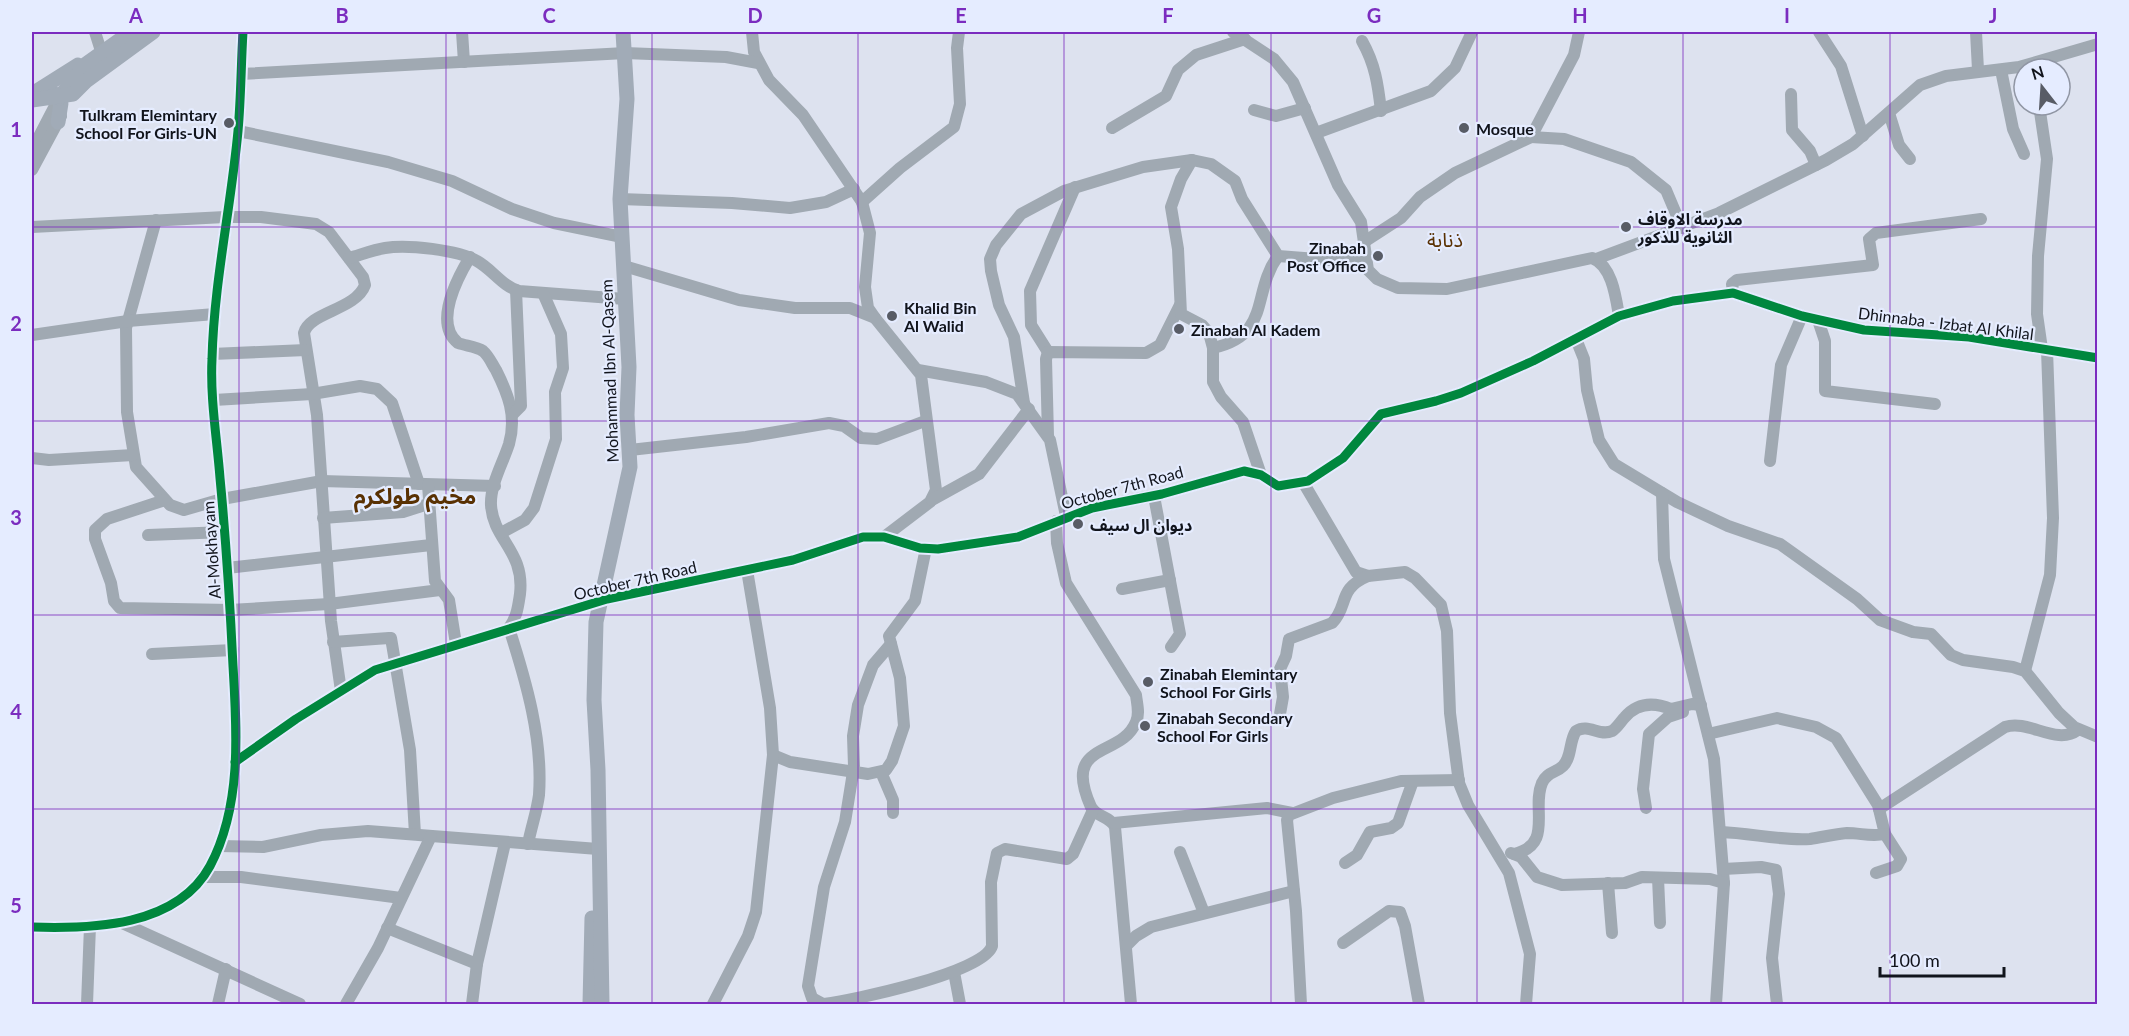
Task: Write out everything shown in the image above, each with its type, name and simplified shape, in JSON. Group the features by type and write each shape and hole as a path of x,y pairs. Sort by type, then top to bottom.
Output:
{"main road":[{"path":"32,94 131,32"},
{"path":"32,100 66,96 153,32"},
{"name":"Mohammad Ibn Al-Qasem","path":"602,1005 598,770 594,700 599,602 625,498 630,467 621,199 627,99 623,32"},
{"path":"58,122 61,107 73,78 101,51"},
{"path":"32,94 52,92 66,96"},
{"name":"Mohammad Ibn Al-Qasem","path":"590,1005 592,910 598,849"}],"street":[{"path":"95,32 101,51"},
{"name":"Al-Mokhayam","path":"32,927 90,926 120,922 151,914 175,901 202,877 219,846 231,803 237,725 212,354 225,217 238,131 243,32"},
{"path":"462,32 464,62"},
{"path":"752,32 758,63 769,80 802,115 861,202 870,233 865,287 868,308 918,370 936,486 932,500"},
{"path":"861,202 900,168 954,127 960,104 957,48 959,32"},
{"path":"1233,32 1242,35 1284,69 1305,108 1338,185 1360,222 1368,270 1386,285 1425,289 1470,286 1582,260 1596,259 1682,228 1816,165 1863,136 1920,85 1946,76 1978,70 2012,69"},
{"path":"1316,133 1431,92 1443,82 1460,60 1472,32"},
{"path":"1531,137 1574,55 1579,32"},
{"path":"1819,32 1841,66 1863,136"},
{"path":"1976,32 1978,70"},
{"path":"1113,128 1166,96 1179,70 1196,56 1242,35"},
{"path":"1362,41 1373,61 1381,111"},
{"path":"2059,57 2097,44"},
{"path":"241,74 625,53 726,57 758,63"},
{"path":"2001,70 2013,129 2024,154"},
{"path":"1791,94 1792,130 1810,151 1816,165"},
{"path":"32,150 66,96"},
{"path":"1254,110 1276,116 1305,108"},
{"path":"1889,113 1899,145 1910,159"},
{"path":"2025,671 2050,575 2053,518 2045,349 2037,314 2037,279 2047,159 2041,117"},
{"path":"32,170 58,122"},
{"path":"238,131 388,162 452,181 512,208 554,223 622,237"},
{"path":"1364,242 1401,218 1420,197 1455,173 1531,137 1564,139 1631,162 1666,190 1682,228"},
{"path":"1192,160 1181,179 1171,207 1178,249 1181,314 1206,329 1214,348 1213,382 1221,397 1243,422 1261,475"},
{"path":"884,537 932,500 979,474 1026,406 1014,337 999,305 990,259 994,249 1021,214 1075,187 1143,167 1192,160 1210,164 1235,182 1242,199 1278,256"},
{"path":"891,644 873,665 858,705 853,736 854,772 845,822 824,887 808,986 817,1003 911,985 954,972 990,951 991,882 997,853 1005,849 1067,859 1073,854 1093,810 1083,767 1132,730 1138,716 1136,695 1065,583 1057,543 1061,519 1048,436 1046,359 1048,352 1031,325 1030,291 1075,187"},
{"path":"621,199 732,203 789,208 826,202 854,189"},
{"path":"32,227 261,216 321,226 329,232 363,277 363,290 345,305 306,326 304,333 316,415 333,642 342,691"},
{"path":"1732,293 1732,284 1737,280 1873,265 1869,239 1876,233 1981,219"},
{"path":"156,220 124,324 127,412 133,455 140,473 175,508 184,510 222,499 322,481 495,486"},
{"path":"349,258 386,247 426,249 470,257 516,290 625,299"},
{"path":"1278,256 1330,260 1365,258"},
{"path":"1214,348 1230,344 1256,321 1269,270 1278,256"},
{"path":"470,257 453,285 448,309 450,335 458,343 480,349 487,355 506,388 513,414 510,441 491,505 501,533 518,563 521,575 518,614 509,628 533,717 538,760 539,796 528,844"},
{"path":"1596,259 1605,268 1619,316"},
{"path":"624,266 739,300 795,308 850,308 875,318"},
{"path":"513,414 521,406 516,290"},
{"path":"501,533 525,520 534,508 556,439 555,392 563,369 561,334 543,293"},
{"name":"Dhinnaba - Izbat Al Khilal","path":"1619,316 1673,301 1732,293 1802,316 1864,330 1969,338 2097,358"},
{"path":"1048,352 1146,352 1160,345 1181,302"},
{"path":"32,335 214,314"},
{"name":"October 7th Road","path":"235,762 296,719 375,670 599,602 793,560 863,537 884,537 926,548 1018,537 1061,519 1244,471 1261,475 1278,486 1303,482 1343,458 1381,414 1461,393 1576,339 1619,316"},
{"path":"1770,461 1781,365 1802,316"},
{"path":"1818,320 1825,341 1825,391 1935,404"},
{"path":"1576,339 1584,359 1587,390 1601,447 1620,468 1662,493 1728,526 1780,544 1857,599 1880,620 1913,632 1931,634 1951,655 1963,660 2013,667 2025,671 2059,713 2078,730 2097,737"},
{"path":"212,354 306,350"},
{"path":"918,370 1007,388 1017,394 1048,436"},
{"path":"214,400 312,394 360,386 381,392 392,403 429,504 435,581 449,600 456,644"},
{"path":"630,450 746,437 829,423 844,426 861,438 877,439 925,422"},
{"path":"32,458 49,460 133,455"},
{"path":"1303,482 1356,572 1368,576"},
{"path":"1662,493 1664,560 1714,759 1724,883 1716,1005"},
{"path":"1154,496 1180,634 1172,647"},
{"path":"165,500 107,519 97,526 95,539 117,605 125,610 230,610 329,604 440,590"},
{"path":"323,518 402,512 429,504"},
{"path":"148,536 225,532"},
{"path":"227,568 431,545"},
{"path":"773,755 790,762 868,774 881,772 892,761 904,726 900,678 891,644 891,630 915,601 926,548"},
{"path":"713,1005 748,936 758,906 773,755 770,708 747,570"},
{"path":"1280,714 1282,697 1280,669 1286,656 1289,639 1332,623 1347,591 1356,582 1368,576 1404,572 1415,578 1441,605 1447,631 1450,713 1459,780 1464,798 1509,873 1530,954 1526,1005"},
{"path":"1122,589 1170,580"},
{"path":"333,642 390,638 397,663 415,793 416,834"},
{"path":"152,654 232,650"},
{"path":"1514,854 1530,847 1539,833 1543,781 1549,774 1563,766 1572,738 1578,730 1585,728 1603,733 1614,730 1633,708 1647,704 1659,704 1671,709 1692,704 1701,705"},
{"path":"1646,808 1643,789 1649,734 1668,717 1701,705"},
{"path":"1708,734 1778,718 1816,727 1836,738 1879,809 1885,834 1898,852 1901,862 1891,869 1876,873"},
{"path":"1879,809 2005,727 2018,725 2063,736 2078,730"},
{"path":"881,772 893,801 893,813"},
{"path":"1093,810 1114,823 1267,808 1292,813 1362,789 1413,781 1459,780"},
{"path":"1345,863 1357,855 1370,832 1391,828 1398,824 1413,781"},
{"path":"1292,813 1287,820 1302,1005"},
{"path":"1114,823 1131,1005"},
{"path":"219,846 263,847 312,836 349,832 416,834 598,849"},
{"path":"1721,832 1812,839 1850,833 1871,837 1885,834"},
{"path":"346,1005 387,928 431,836"},
{"path":"472,1005 477,963 506,843"},
{"path":"1180,852 1204,913"},
{"path":"1498,854 1514,854 1521,857 1533,873 1548,882 1573,886 1625,883 1642,877 1710,879 1724,883"},
{"path":"1723,869 1761,867 1776,870 1779,894 1772,958 1777,1005"},
{"path":"202,877 241,878 401,898"},
{"path":"1658,878 1660,923"},
{"path":"1608,883 1612,933"},
{"path":"1126,945 1150,927 1294,891"},
{"path":"1343,943 1389,911 1400,912 1405,926 1419,1005"},
{"path":"120,922 300,1005"},
{"path":"87,1005 90,926"},
{"path":"387,928 477,963"},
{"path":"218,1005 226,969"},
{"path":"954,972 960,1005"}],"cycle path":[{"path":"32,927 106,925 155,913 177,902 195,886 210,866 228,819 235,768 236,716 228,572 212,374 213,330 219,273 238,131 243,32"},
{"path":"235,762 296,719 375,670 607,599 793,560 863,537 884,537 920,548 938,549 1018,537 1092,508 1162,494 1244,471 1261,475 1278,486 1308,481 1343,458 1381,414 1461,393 1533,361 1619,316 1673,301 1733,293 1802,316 1864,330 1969,337 2098,358"}],"place":[{"name":"Tulkram Elemintary School For Girls-UN","path":"229,123"},
{"name":"Mosque","path":"1464,128"},
{"name":"مدرسة الاوقاف الثانوية للذكور","path":"1626,227"},
{"name":"Zinabah Post Office","path":"1378,256"},
{"name":"Khalid Bin Al Walid","path":"892,316"},
{"name":"Zinabah Al Kadem","path":"1179,329"},
{"name":"ديوان ال سيف","path":"1078,524"},
{"name":"Zinabah Elemintary School For Girls","path":"1148,682"},
{"name":"Zinabah Secondary School For Girls","path":"1145,726"}],"district":[{"name":"ذنابة","path":"1445,239"},
{"name":"مخيم طولكرم","path":"415,495"}]}
